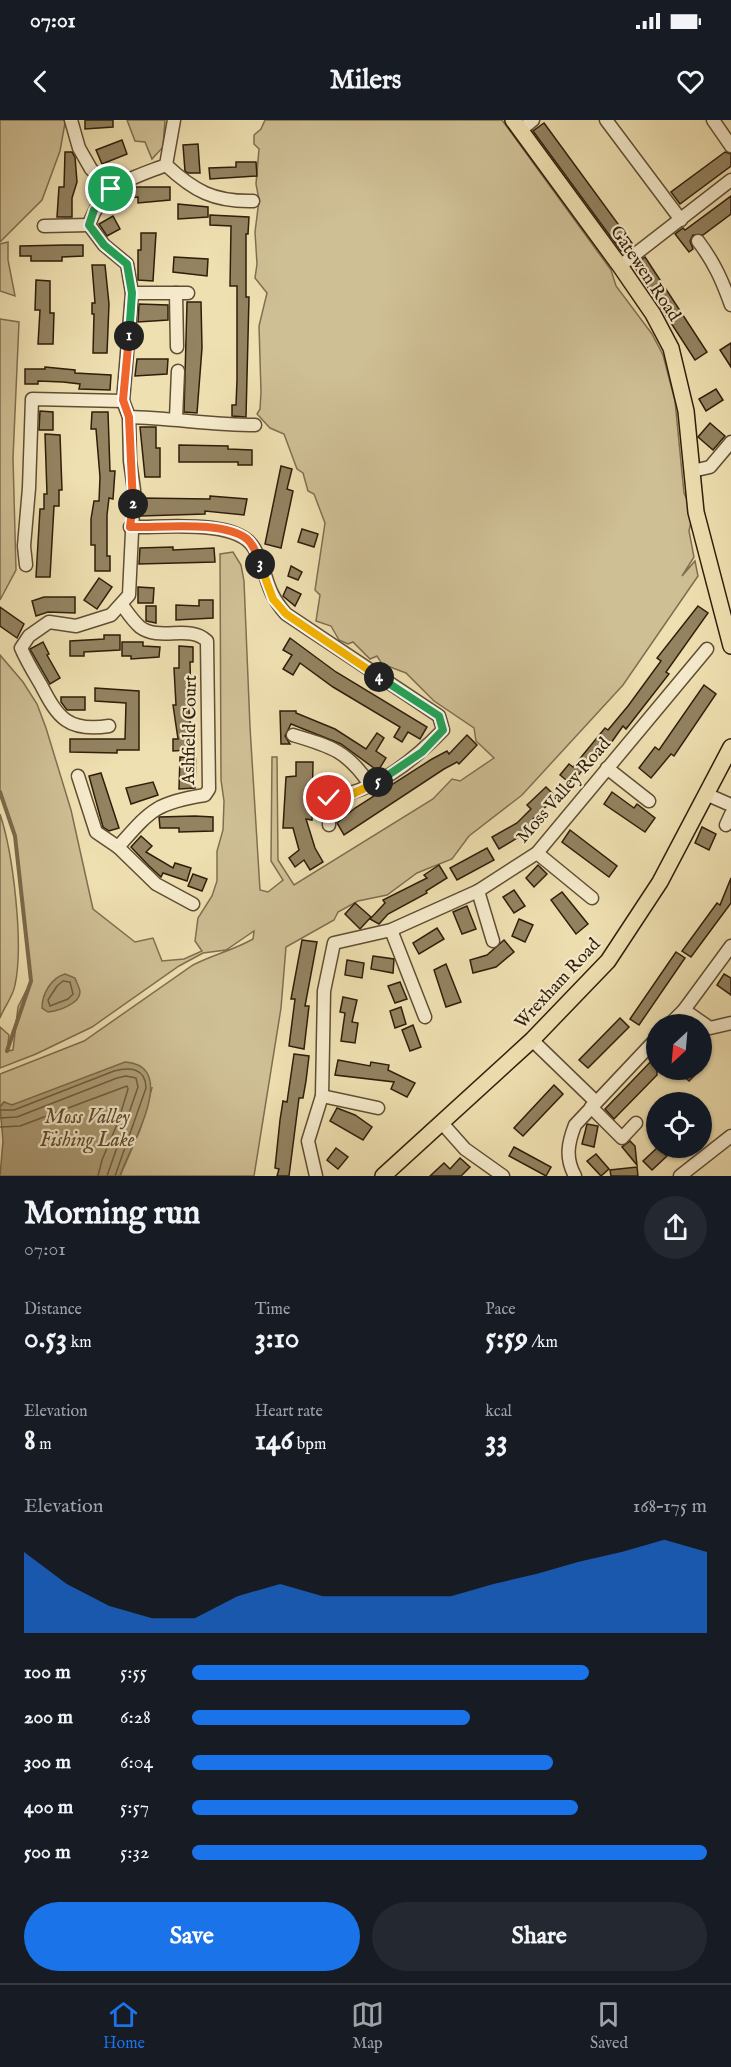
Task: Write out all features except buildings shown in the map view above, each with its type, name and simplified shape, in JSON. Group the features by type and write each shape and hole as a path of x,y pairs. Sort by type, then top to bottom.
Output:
{"main road":[{"name":"Gatewen Road","path":"517,125 620,266 653,314 671,348 686,411 692,471"},
{"path":"692,471 696,512 731,646"},
{"name":"Wrexham Road","path":"383,1176 532,1040 608,961 660,882 708,795 731,747"}],"street":[{"path":"71,120 79,148 87,162 111,189"},
{"path":"166,165 174,120"},
{"path":"517,125 533,120"},
{"path":"606,120 681,220"},
{"path":"713,120 731,146"},
{"path":"89,225 94,210 111,189 166,165"},
{"path":"166,165 185,183 226,202 253,201"},
{"path":"620,266 731,180"},
{"path":"44,226 89,225"},
{"path":"89,225 104,245 127,264 132,293 123,400 129,417 130,461 134,490 130,527 129,595 111,615 76,626 50,622 29,636 21,648 53,708 76,726 109,726"},
{"path":"698,241 723,280 731,304"},
{"path":"132,293 182,293 177,347"},
{"path":"176,418 178,371"},
{"path":"26,565 24,546 29,488 32,399 123,400"},
{"path":"129,417 176,418 210,425 255,425"},
{"path":"692,471 710,467 731,442"},
{"path":"130,527 207,527 234,533 246,539 253,547 273,599 286,614 439,716 443,730 422,752 384,780 352,794 329,798 329,825"},
{"name":"Ashfield Court","path":"118,847 148,814 167,802 205,795 209,789 207,641 201,635 167,634 141,628 122,605"},
{"name":"Moss Valley Road","path":"316,1176 308,1141 322,1096 324,991 334,943 392,930 478,891 537,853 707,649"},
{"path":"293,735 330,746 344,754 357,766 370,785"},
{"path":"608,768 649,801"},
{"path":"78,776 96,832 118,847 156,884 193,904"},
{"path":"708,795 731,805"},
{"path":"537,853 592,898"},
{"path":"478,891 493,941"},
{"path":"392,930 425,1017"},
{"path":"680,1014 731,946"},
{"path":"684,1010 710,1028 731,1023"},
{"path":"532,1040 622,1138 636,1123"},
{"path":"574,1176 568,1158 568,1143 575,1125 646,1049"},
{"path":"322,1096 378,1108"},
{"path":"441,1122 465,1149 503,1176"},
{"path":"680,1176 731,1136"}],"shaded area":[{"path":"0,120 64,120 65,123 60,151 42,200 0,242"},
{"path":"127,120 165,120 163,147 152,159 145,142 135,141"},
{"path":"265,120 502,120 611,270 616,286 652,334 663,355 675,401 684,493 693,513 689,531 694,557 682,576 695,561 698,576 623,685 522,795 469,836 452,859 417,873 387,895 358,901 338,912 334,920 286,947 281,1008 254,1176 120,1176 140,1130 152,1088 9,1105 4,1102 0,1107 0,1074 84,1041 193,965 253,939 254,931 226,950 203,953 179,966 92,1027 36,1054 0,1068 0,1027 9,1035 7,1051 13,1050 18,1007 31,981 15,836 0,792 0,655 23,682 37,704 46,728 71,810 93,909 135,942 153,938 162,961 184,959 202,951 195,941 198,918 212,896 217,881 217,851 223,830 224,801 221,780 220,554 233,552 241,565 244,581 260,890 268,892 283,880 271,861 272,757 277,757 278,860 294,885 433,799 452,779 460,781 494,758 476,741 474,728 434,701 406,673 382,664 377,656 370,659 353,642 348,644 339,640 331,626 316,621 320,595 315,590 325,523 314,494 308,491 303,473 297,469 284,434 270,428 257,414 260,409 261,392 259,326 267,293 255,278 257,264 255,232 259,200 256,184 259,149 254,144 254,135 261,129"},
{"path":"8,242 8,260 15,296 0,291 0,244"},
{"path":"0,319 19,322 13,458 16,570 0,600"},
{"path":"0,814 13,874 18,946 14,989 0,1018"}],"water":[{"path":"65,974 75,978 80,990 79,996 68,1006 48,1012 42,1008 46,992 56,979"},
{"name":"Moss Valley Fishing Lake","path":"125,1062 141,1067 149,1077 150,1092 147,1110 120,1176 0,1176 3,1141 0,1107 4,1102 12,1105"}],"waterway":[{"path":"0,792 15,836 31,981 7,1051"}],"route":[{"path":"111,189 94,210 89,225 104,245 127,264 132,293 123,400 129,417 130,461 134,490 130,527 207,527 234,533 246,539 253,547 273,599 286,614 350,659 439,716 443,730 422,752 384,780 352,794 329,798"}]}
